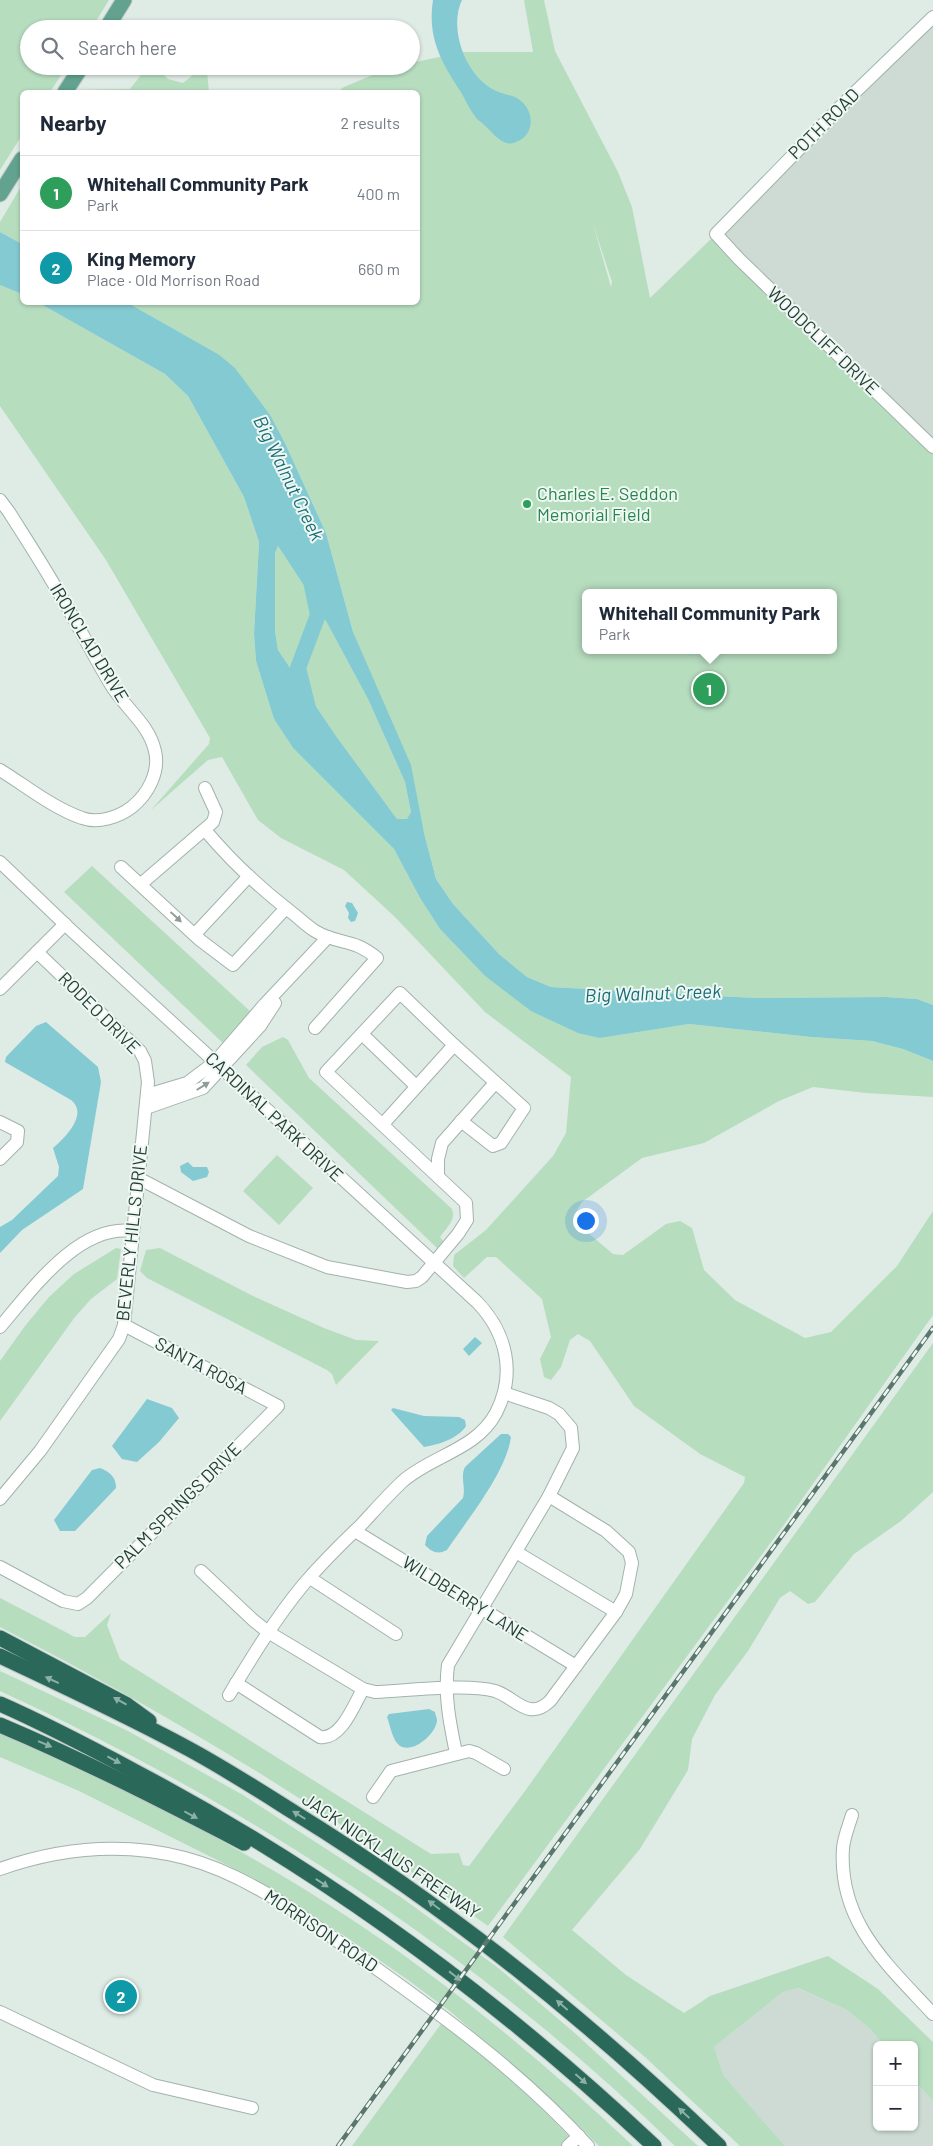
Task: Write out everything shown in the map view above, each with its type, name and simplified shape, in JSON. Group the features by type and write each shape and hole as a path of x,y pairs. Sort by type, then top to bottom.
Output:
{"highway":[{"path":"0,1638 127,1705 189,1749"},
{"name":"JACK NICKLAUS FREEWAY","path":"0,1656 189,1749 320,1828 412,1889 555,1998 628,2061 719,2146"},
{"path":"0,1704 70,1737 175,1792 282,1856 385,1924 516,2024 608,2103 654,2146"},
{"path":"0,1725 59,1750 135,1786 244,1843 282,1856"}],"main road":[{"path":"112,20 124,0"},
{"path":"66,90 76,75"},
{"path":"0,194 20,162"}],"street":[{"name":"POTH ROAD","path":"716,234 845,102 933,17"},
{"name":"WOODCLIFF DRIVE","path":"716,234 732,252 933,447"},
{"name":"IRONCLAD DRIVE","path":"0,500 59,593 112,686 150,734 156,753 156,767 148,790 140,801 126,812 115,817 95,820 82,819 0,770"},
{"path":"141,884 205,830 216,817 216,812 205,788"},
{"path":"205,830 249,876 315,931 328,938 357,944 378,958 315,1028"},
{"name":"CARDINAL PARK DRIVE","path":"0,862 434,1265 477,1302 495,1325 502,1339 508,1364 504,1393 490,1422 476,1437 458,1450 425,1465 413,1473 310,1578 268,1632 229,1695"},
{"path":"121,867 195,934 233,965 286,908"},
{"path":"195,934 249,876"},
{"path":"0,989 65,924"},
{"path":"147,1102 203,1088 219,1065 260,1026 275,1005 282,986 328,938"},
{"name":"RODEO DRIVE","path":"37,952 135,1044 145,1062 148,1082"},
{"path":"138,1178 249,1236 326,1267 406,1282 416,1281 434,1265 464,1226 468,1214 466,1203 326,1072 400,993 524,1108 501,1143 493,1146 461,1121"},
{"path":"362,1034 416,1086"},
{"path":"383,1124 454,1045"},
{"name":"BEVERLY HILLS DRIVE","path":"0,1499 40,1451 119,1338 124,1326 148,1082"},
{"path":"438,1176 438,1159 442,1144 495,1083"},
{"path":"0,1122 18,1131 17,1142 0,1158"},
{"path":"0,1327 48,1270 65,1255 94,1238 122,1230 132,1230"},
{"name":"SANTA ROSA","path":"124,1326 278,1406"},
{"path":"456,1753 446,1689 448,1665 549,1496 571,1456 574,1441 571,1428 559,1414 549,1408 504,1393"},
{"name":"PALM SPRINGS DRIVE","path":"0,1567 63,1601 78,1604 87,1598 278,1406"},
{"path":"201,1571 268,1632 363,1689 375,1692 446,1689 496,1691 526,1708 534,1710 543,1708 550,1701 616,1612 626,1594 632,1562 629,1552 606,1531 549,1496"},
{"name":"WILDBERRY LANE","path":"355,1531 481,1610 576,1666"},
{"path":"516,1552 616,1612"},
{"path":"310,1578 396,1634"},
{"path":"236,1683 324,1738 337,1732 363,1689"},
{"path":"373,1797 390,1771 456,1753 468,1751 476,1753 504,1769"},
{"path":"852,1815 843,1847 844,1889 862,1931 871,1944 933,2014"},
{"name":"MORRISON ROAD","path":"0,1869 50,1854 116,1848 139,1849 186,1858 231,1874 264,1892 330,1936 462,2032 519,2079 588,2146"},
{"path":"0,2012 153,2085 252,2108"},
{"path":"568,2146 579,2136"}],"shaded area":[{"path":"933,20 933,454 712,238"},
{"path":"797,1988 847,2010 870,2029 880,2041 873,2041 873,2131 918,2131 918,2084 933,2101 933,2146 785,2146 724,2076 714,2047 783,1992"}],"green space":[{"path":"0,0 109,0 97,20 20,20 20,75 61,75 51,90 20,90 20,138 0,170"},
{"path":"524,0 544,0 555,51 618,172 632,207 650,298 712,238 933,454 933,1005 917,999 885,997 755,998 551,987 527,977 499,954 453,904 436,879 424,833 353,632 326,533 285,443 270,416 218,354 132,305 420,305 420,90 340,90 373,75 420,75 420,61 463,52 533,52","holes":["593,224 612,282 611,287"]},
{"path":"141,75 164,75 168,79 183,83 193,75 207,75 209,90 81,90 130,89"},
{"path":"20,188 20,243 0,232 0,222"},
{"path":"0,285 20,293 20,305 43,305 165,374 188,396 244,497 259,542 254,634 256,661 274,719 293,748 394,849 420,898 440,929 484,975 600,1038 689,1024 811,1037 872,1041 903,1049 933,1061 933,1097 866,1093 813,1087 779,1101 704,1143 642,1158 582,1202 574,1215 580,1226 613,1254 623,1255 666,1224 680,1221 692,1228 704,1270 735,1300 805,1338 831,1332 897,1266 933,1211 933,1315 783,1526 488,1926 370,1844 250,1767 126,1695 0,1627 0,1598 75,1637 85,1637 111,1613 107,1625 120,1659 431,1854 459,1853 463,1865 469,1866 525,1791 744,1483 745,1477 700,1454 634,1406 590,1341 578,1334 570,1340 561,1367 551,1380 544,1377 540,1359 551,1337 542,1299 496,1257 487,1257 464,1278 453,1266 454,1255 486,1230 553,1156 566,1133 571,1077 485,1012 395,917 344,870 281,838 258,820 222,757 208,760 151,810 209,744 210,738 106,560 0,406"},
{"path":"278,546 320,610 368,699 405,782 411,812 407,820 397,819 336,736 278,650 275,631 275,553"},
{"path":"92,866 251,1012 225,1045 64,892"},
{"path":"283,1037 288,1040 309,1078 451,1208 453,1212 452,1219 440,1237 444,1242 437,1248 246,1065 262,1047"},
{"path":"277,1155 313,1188 279,1225 243,1191"},
{"path":"116,1248 121,1249 117,1279 91,1299 75,1317 0,1421 0,1361 49,1297 74,1274"},
{"path":"160,1248 253,1296 324,1328 356,1340 379,1341 336,1385 332,1374 327,1370 147,1278 140,1271 146,1250"},
{"path":"933,1343 933,1492 901,1521 854,1554 815,1602 808,1604 790,1591 780,1598 748,1651 715,1695 692,1739 688,1770 640,1849 572,1930 626,1975 684,2013 710,1996 828,1956 878,1989 933,2042 933,2101 918,2084 918,2041 880,2041 870,2029 847,2010 798,1988 783,1992 714,2047 724,2076 785,2146 740,2146 645,2057 503,1937"},
{"path":"0,1671 128,1731 243,1795 402,1898 497,1967 577,2035 698,2146 675,2146 600,2076 522,2010 441,1948 357,1890 271,1835 183,1783 92,1735 0,1691"},
{"path":"0,1733 69,1762 157,1806 247,1855 335,1909 394,1948 465,2001 534,2057 633,2146 599,2146 564,2111 451,2012 343,1935 255,1879 79,1791 0,1757"},
{"path":"441,2024 513,2082 578,2146 352,2146"}],"water":[{"path":"433,0 462,0 457,24 462,51 475,74 484,83 494,90 520,100 527,108 531,125 527,134 522,139 512,143 502,141 478,120 471,111 442,61 434,39 432,27"},
{"path":"0,232 20,243 20,293 0,285"},
{"path":"43,305 132,305 218,354 235,368 270,415 285,443 326,533 353,632 411,765 424,833 436,879 453,904 499,954 527,977 551,987 755,998 885,997 917,999 933,1005 933,1061 903,1049 872,1041 811,1037 689,1024 600,1038 578,1033 531,1011 484,975 440,929 420,898 394,849 293,748 274,719 256,661 254,634 259,542 244,497 188,396 165,374","holes":["278,546 320,610 368,699 405,782 411,812 407,819 397,819 336,736 278,650 275,631 275,553"]},
{"path":"347,902 352,903 358,913 355,921 351,922 348,918 349,913 345,906"},
{"path":"46,1022 98,1067 101,1082 83,1189 22,1230 0,1253 0,1227 12,1220 58,1176 59,1167 53,1148 69,1132 76,1119 76,1106 71,1100 5,1062 6,1057 36,1026"},
{"path":"188,1162 193,1167 207,1167 209,1172 207,1177 193,1181 181,1172 180,1166"},
{"path":"475,1337 482,1343 469,1356 463,1349"},
{"path":"147,1399 172,1408 179,1418 159,1442 137,1462 122,1459 112,1446"},
{"path":"393,1408 424,1416 459,1417 465,1420 466,1426 448,1440 424,1447 391,1410"},
{"path":"501,1434 508,1434 511,1437 508,1451 494,1481 447,1550 440,1552 432,1551 425,1545 427,1536 463,1498 465,1467"},
{"path":"100,1468 112,1475 116,1488 75,1531 60,1531 54,1520 92,1470"},
{"path":"429,1709 435,1712 437,1720 436,1726 428,1737 415,1746 408,1748 402,1747 397,1743 387,1717 389,1714"}],"waterway":[{"name":"Big Walnut Creek","path":"308,708 298,668 318,615 311,581"}],"railway":[{"path":"338,2146 933,1328"}],"place":[{"name":"Charles E. Seddon Memorial Field","path":"527,504"},
{"name":"Whitehall Community Park","path":"709,689"},
{"name":"King Memory","path":"121,1996"}]}
